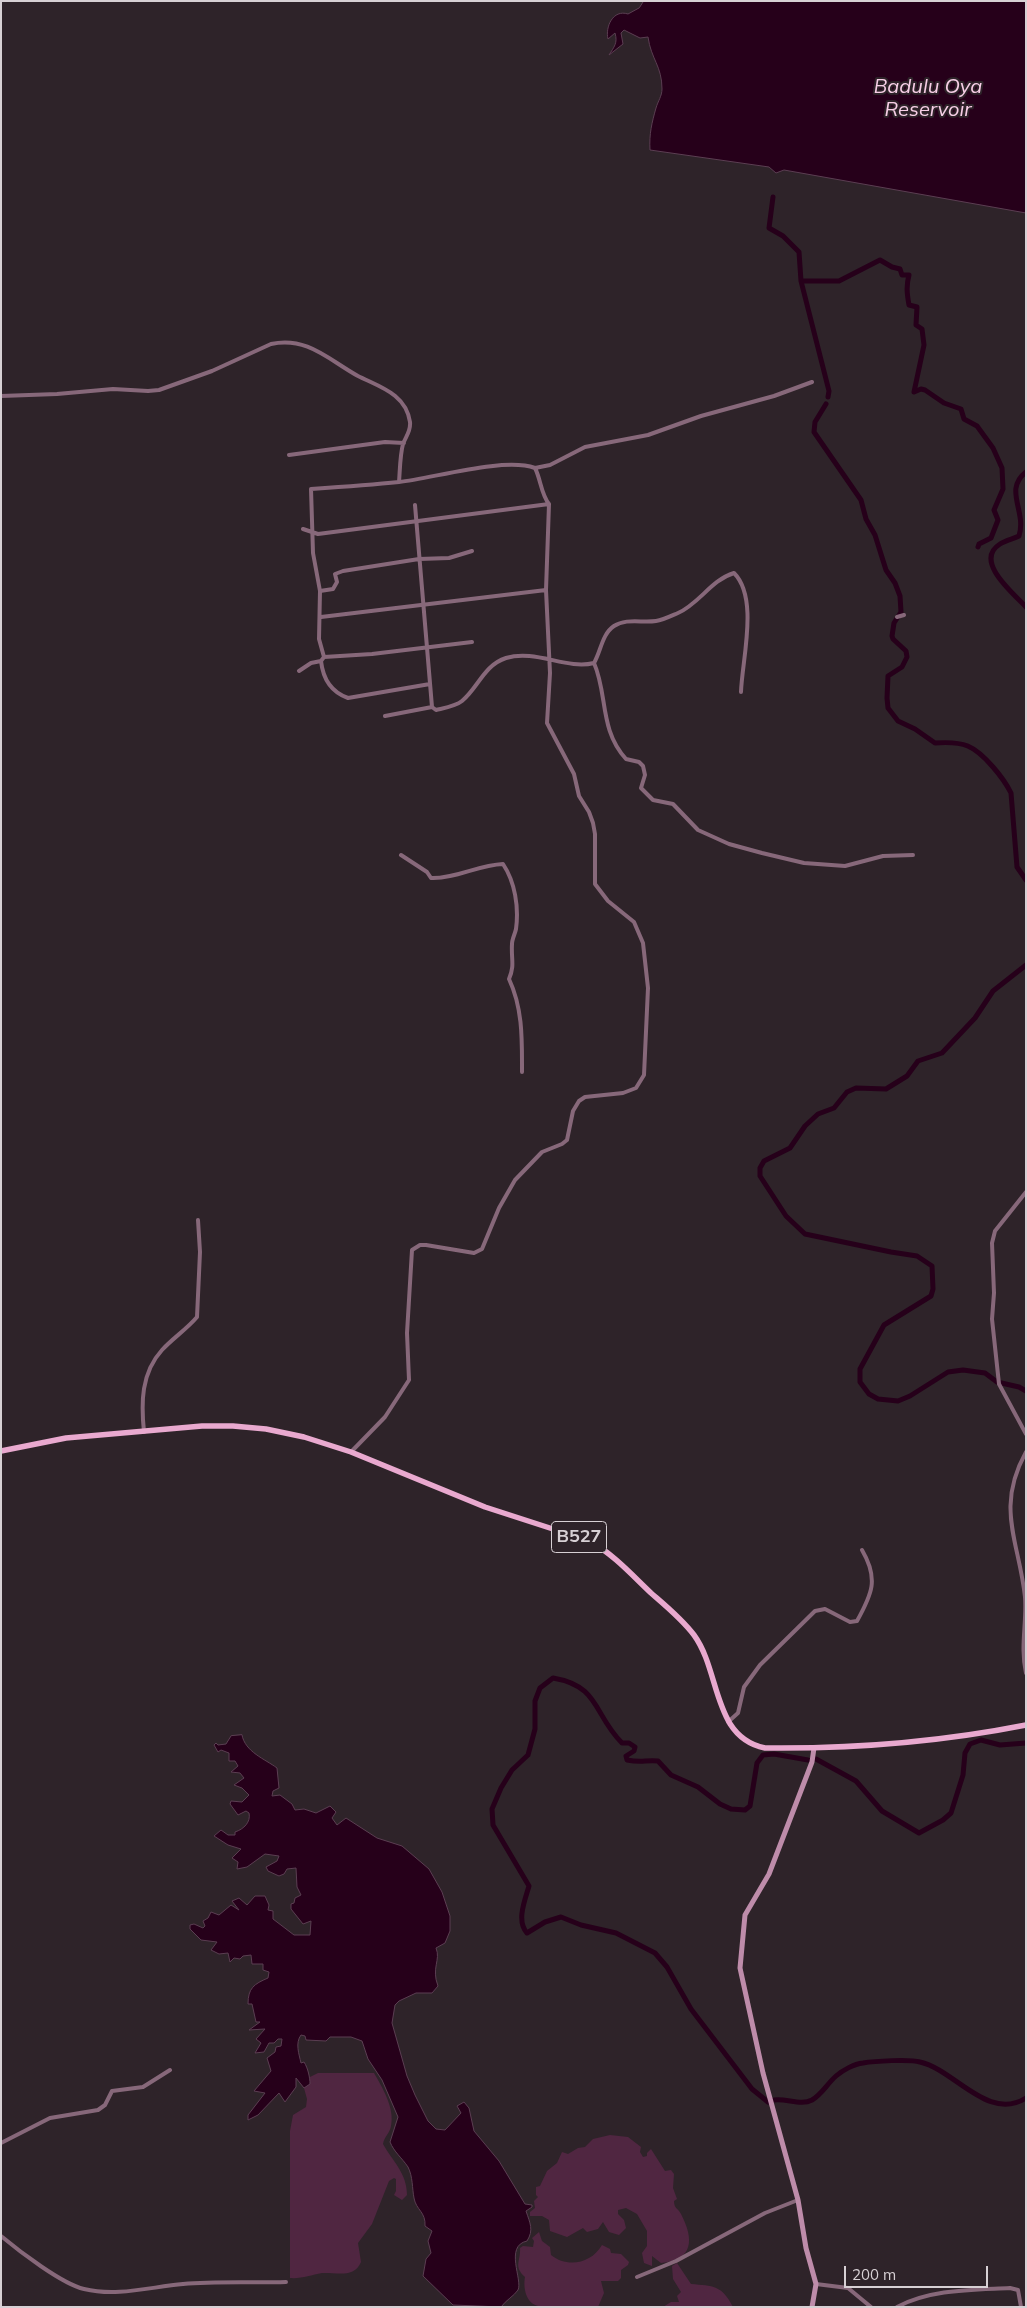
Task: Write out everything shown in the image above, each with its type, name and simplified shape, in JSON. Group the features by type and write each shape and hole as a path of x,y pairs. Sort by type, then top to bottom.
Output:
{"main road":[{"name":"B527","path":"1,1451 66,1438 217,1425 251,1427 304,1437 351,1452 485,1507 590,1541 611,1555 693,1634 705,1654 728,1722 741,1738 759,1747 814,1748 901,1744 1026,1725"},
{"path":"812,2307 816,2284 806,2248 798,2200 771,2105 740,1968 745,1915 769,1874 812,1762 814,1748"}],"street":[{"path":"1,396 113,390 158,390 212,371 271,344 280,342 306,344 394,394 402,403 410,423 410,432 404,443 399,482"},
{"path":"430,684 348,698 337,694 329,685 322,673 323,659 319,639 321,617 320,590 313,553 310,489 399,482 496,466 528,466 535,468 550,466 585,447 648,435 701,416 774,396 812,382"},
{"path":"289,455 376,443 397,441 404,443"},
{"path":"351,1452 385,1417 409,1380 407,1333 412,1250 426,1245 474,1253 482,1249 515,1180 542,1152 567,1140 573,1111 579,1101 585,1097 623,1094 636,1088 644,1075 648,988 643,943 634,922 608,901 595,884 595,834 593,823 589,812 579,796 574,774 547,723 550,673 546,590 550,504 544,498 541,480 535,468"},
{"path":"415,504 432,707"},
{"path":"303,529 312,533 550,504"},
{"path":"320,590 333,589 337,572 419,559 449,558 472,551"},
{"path":"384,716 432,707 436,710 461,702 488,670 506,658 538,656 584,665 594,663 599,656 605,637 614,626 625,622 656,621 675,614 684,610 711,586 734,573 741,580 748,640 742,669 741,692"},
{"path":"321,617 546,590"},
{"path":"299,671 311,663 323,659 472,642"},
{"path":"594,663 599,673 605,714 613,742 626,759 639,762 643,766 645,775 641,788 653,800 673,804 698,830 729,844 804,863 845,866 883,856 914,855"},
{"path":"401,855 427,872 431,878 441,879 472,869 498,864 503,864 510,874 515,888 516,928 512,944 514,968 509,980 517,997 522,1032 522,1072"},
{"path":"1026,1192 995,1231 992,1243 994,1293 992,1319 998,1382 1026,1434"},
{"path":"144,1432 142,1394 153,1364 162,1350 197,1317 200,1252 198,1220"},
{"path":"1026,1452 1016,1470 1010,1513 1013,1541 1025,1595 1023,1658 1026,1672"},
{"path":"728,1722 738,1713 745,1685 760,1666 815,1612 825,1609 850,1622 857,1621 873,1586 872,1574 862,1550"},
{"path":"1,2143 50,2118 98,2110 105,2105 112,2091 143,2087 170,2070"},
{"path":"637,2277 676,2261 765,2213 798,2200"},
{"path":"1,2236 65,2281 85,2290 112,2292 142,2291 184,2284 286,2282"},
{"path":"816,2284 848,2288 871,2307"},
{"path":"896,2307 915,2298 962,2290 1010,2288 1018,2290 1021,2307"}],"shaded area":[{"path":"318,2073 374,2073 387,2098 392,2119 383,2144 405,2180 407,2195 402,2200 394,2195 396,2179 394,2178 389,2181 372,2224 358,2243 361,2262 354,2271 344,2274 322,2273 290,2278 290,2131 293,2115 306,2107 307,2099 304,2088 310,2082 310,2077"},
{"path":"610,2135 628,2137 641,2147 640,2152 643,2157 647,2156 651,2149 665,2171 671,2170 674,2174 673,2188 677,2199 674,2201 674,2204 685,2223 689,2240 685,2253 680,2258 661,2263 652,2256 652,2266 644,2263 642,2253 647,2246 647,2231 637,2214 626,2208 618,2210 618,2214 624,2220 626,2228 619,2235 609,2232 603,2222 598,2229 587,2232 583,2228 567,2237 550,2231 549,2220 542,2216 530,2216 530,2212 535,2208 534,2201 538,2197 536,2195 536,2187 540,2186 547,2171 557,2163 562,2152 568,2154 578,2148 585,2147 593,2139"},
{"path":"539,2232 542,2241 550,2247 551,2255 564,2262 571,2263 585,2260 592,2256 602,2245 610,2249 611,2253 621,2254 629,2262 621,2270 621,2278 618,2281 601,2281 604,2293 598,2307 544,2307 531,2302 524,2286 525,2277 519,2270 518,2263 520,2248 523,2246 533,2247 534,2241 532,2238"},
{"path":"677,2263 691,2284 716,2288 725,2294 733,2307 663,2307 671,2302 679,2302 677,2296 681,2292 673,2279 672,2266"}],"water":[{"name":"Badulu Oya Reservoir","path":"644,1 1026,1 1026,213 784,170 776,173 769,167 650,150 652,123 661,94 662,81 648,37 640,38 624,30 621,33 623,44 609,55 615,45 616,36 615,33 608,39 607,34 609,24 614,17 618,14 628,14 639,8"},
{"path":"242,1735 251,1751 277,1768 279,1788 273,1791 272,1796 280,1795 292,1804 295,1810 304,1809 316,1813 330,1806 336,1812 332,1818 337,1825 346,1818 377,1838 402,1846 429,1869 442,1892 450,1916 450,1931 445,1943 436,1948 435,1974 438,1986 432,1993 416,1993 399,2001 395,2005 392,2023 407,2076 428,2121 436,2129 445,2130 461,2113 457,2106 464,2102 469,2108 474,2131 499,2161 525,2204 532,2205 526,2211 531,2226 530,2233 527,2241 520,2244 515,2256 518,2290 501,2307 453,2305 423,2276 426,2259 431,2253 428,2241 432,2231 425,2226 424,2217 415,2202 410,2171 390,2142 398,2117 382,2080 368,2059 362,2041 351,2037 330,2037 326,2041 306,2040 305,2036 301,2035 298,2045 301,2063 304,2062 307,2067 310,2084 304,2088 296,2078 296,2087 285,2102 279,2093 258,2115 248,2120 248,2115 265,2093 254,2091 271,2071 267,2058 275,2052 276,2047 281,2046 282,2039 269,2043 264,2052 255,2053 261,2043 256,2039 265,2029 249,2030 260,2022 256,2022 252,2004 248,2004 249,1994 253,1987 268,1978 269,1972 263,1970 263,1964 252,1964 251,1955 243,1956 240,1959 234,1958 230,1962 228,1953 219,1954 211,1950 217,1942 201,1940 190,1929 190,1925 194,1924 203,1928 205,1926 203,1921 208,1918 211,1912 219,1915 231,1905 239,1910 232,1901 239,1898 247,1905 255,1896 265,1896 269,1905 268,1910 273,1911 273,1919 294,1935 310,1935 311,1921 303,1924 291,1909 291,1904 294,1903 295,1898 301,1895 297,1887 296,1868 287,1869 284,1874 279,1876 268,1871 266,1867 277,1861 279,1856 265,1854 247,1867 237,1869 238,1862 232,1858 241,1849 228,1845 214,1836 221,1830 228,1835 235,1835 235,1832 244,1827 249,1819 249,1813 246,1811 238,1815 230,1804 231,1801 242,1802 249,1795 242,1788 234,1785 244,1778 240,1773 231,1772 238,1766 235,1761 229,1761 229,1753 221,1750 218,1752 214,1745 216,1743 218,1745 226,1744 231,1736"}],"waterway":[{"path":"773,197 769,228 783,236 799,252 801,281 829,391 828,397"},
{"path":"801,281 839,281 880,260 900,269 902,275 909,275 907,283 909,305 917,307 916,325 922,329 924,345 914,392 921,389 925,390 944,403 961,409 964,419 977,426 993,448 1002,468 1003,489 994,510 998,520 991,538 979,544 978,547"},
{"path":"826,404 815,422 814,432 861,500 866,519 875,535 886,570 895,583 900,596 901,612 894,623 892,636 906,651 907,657 902,667 888,676 888,708 898,721 915,729 935,743 961,744 974,749 998,773 1011,793 1017,867 1026,880"},
{"path":"1026,472 1019,479 1016,486 1021,527 1019,536 1000,544 993,551 991,559 998,577 1026,607"},
{"path":"1026,965 993,991 975,1018 942,1053 918,1061 907,1076 886,1089 856,1088 847,1092 834,1108 818,1114 805,1126 790,1148 764,1161 760,1168 760,1176 786,1216 805,1234 917,1256 932,1266 933,1289 931,1296 884,1325 860,1369 860,1382 869,1394 878,1399 898,1401 910,1396 948,1372 963,1370 985,1373 997,1382 1019,1387 1026,1391"},
{"path":"768,2102 752,2089 691,2009 667,1967 655,1953 616,1933 581,1925 561,1917 545,1922 527,1933 522,1923 522,1917 529,1886 493,1825 492,1809 501,1788 512,1770 528,1755 535,1729 535,1701 540,1688 553,1678 580,1687 588,1694 622,1743 629,1743 635,1747 634,1751 626,1756 627,1760 658,1761 671,1775 698,1787 720,1804 731,1809 745,1810 750,1806 757,1763 763,1755 774,1754 808,1760"},
{"path":"816,1759 856,1781 882,1811 919,1833 943,1820 951,1813 963,1775 965,1753 970,1744 981,1740 1000,1745 1026,1743"},
{"path":"774,2100 808,2102 819,2095 839,2074 852,2066 868,2062 900,2060 920,2062 933,2067 972,2092 998,2104 1012,2104 1026,2098"}]}
